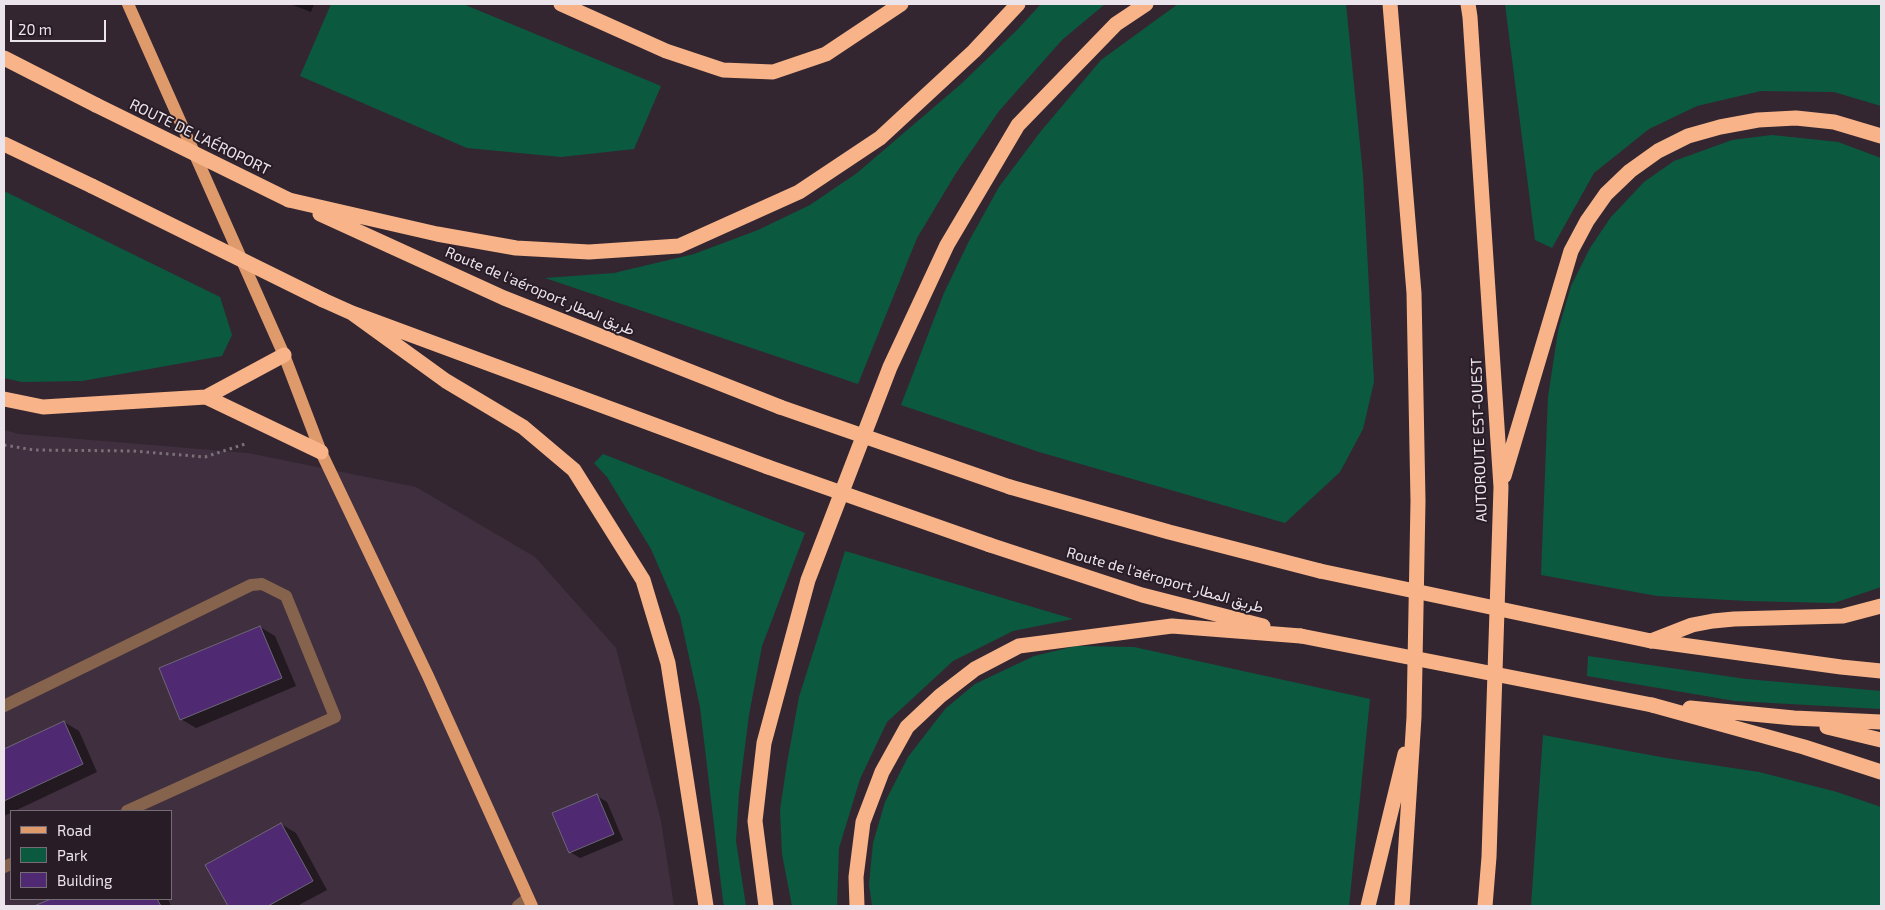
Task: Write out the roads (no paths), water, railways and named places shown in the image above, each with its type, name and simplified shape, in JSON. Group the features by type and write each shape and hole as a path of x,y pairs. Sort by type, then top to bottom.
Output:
{"highway":[{"path":"561,4 666,51 723,70 773,72 826,54 900,4"},
{"path":"289,200 437,234 516,248 589,252 678,246 799,192 880,138 974,51 1018,4"},
{"path":"766,906 755,820 764,743 808,580 890,367 947,245 1018,126 1116,24 1146,4"},
{"path":"1390,4 1414,293 1418,501 1414,717 1402,906"},
{"name":"AUTOROUTE EST-OUEST","path":"1468,4 1501,487 1489,857 1485,906"},
{"name":"ROUTE DE L'AÉROPORT","path":"4,58 289,200"},
{"path":"1501,487 1571,251 1586,221 1601,201 1630,170 1658,151 1688,136 1720,127 1758,120 1796,118 1834,122 1881,136"},
{"path":"4,144 352,313 446,381 523,427 574,470 643,580 668,663 706,906"},
{"name":"Route de l'aéroport طريق المطار","path":"289,200 504,298 780,407 1010,488 1320,572 1652,640"},
{"name":"Route de l'aéroport طريق المطار","path":"352,313 768,467 990,545 1142,595 1301,636"},
{"path":"4,399 43,407 206,397 284,355"},
{"path":"206,397 322,452"},
{"path":"1652,640 1713,621 1843,616 1881,606"},
{"path":"857,906 856,877 863,822 882,772 908,727 940,696 975,669 1019,646 1172,626 1301,636 1652,705 1804,747 1881,772"},
{"path":"1652,640 1841,668 1881,671"},
{"path":"1841,668 1881,663"},
{"path":"1652,705 1794,718 1881,722"},
{"path":"1368,906 1414,717"},
{"path":"1794,718 1881,740"},
{"path":"1489,857 1491,906"}],"main road":[{"path":"128,4 284,355 322,452 428,676 530,902"}],"lane":[{"path":"4,706 251,585 262,584 286,596 335,717 129,810"},
{"path":"518,906 530,902"}]}
